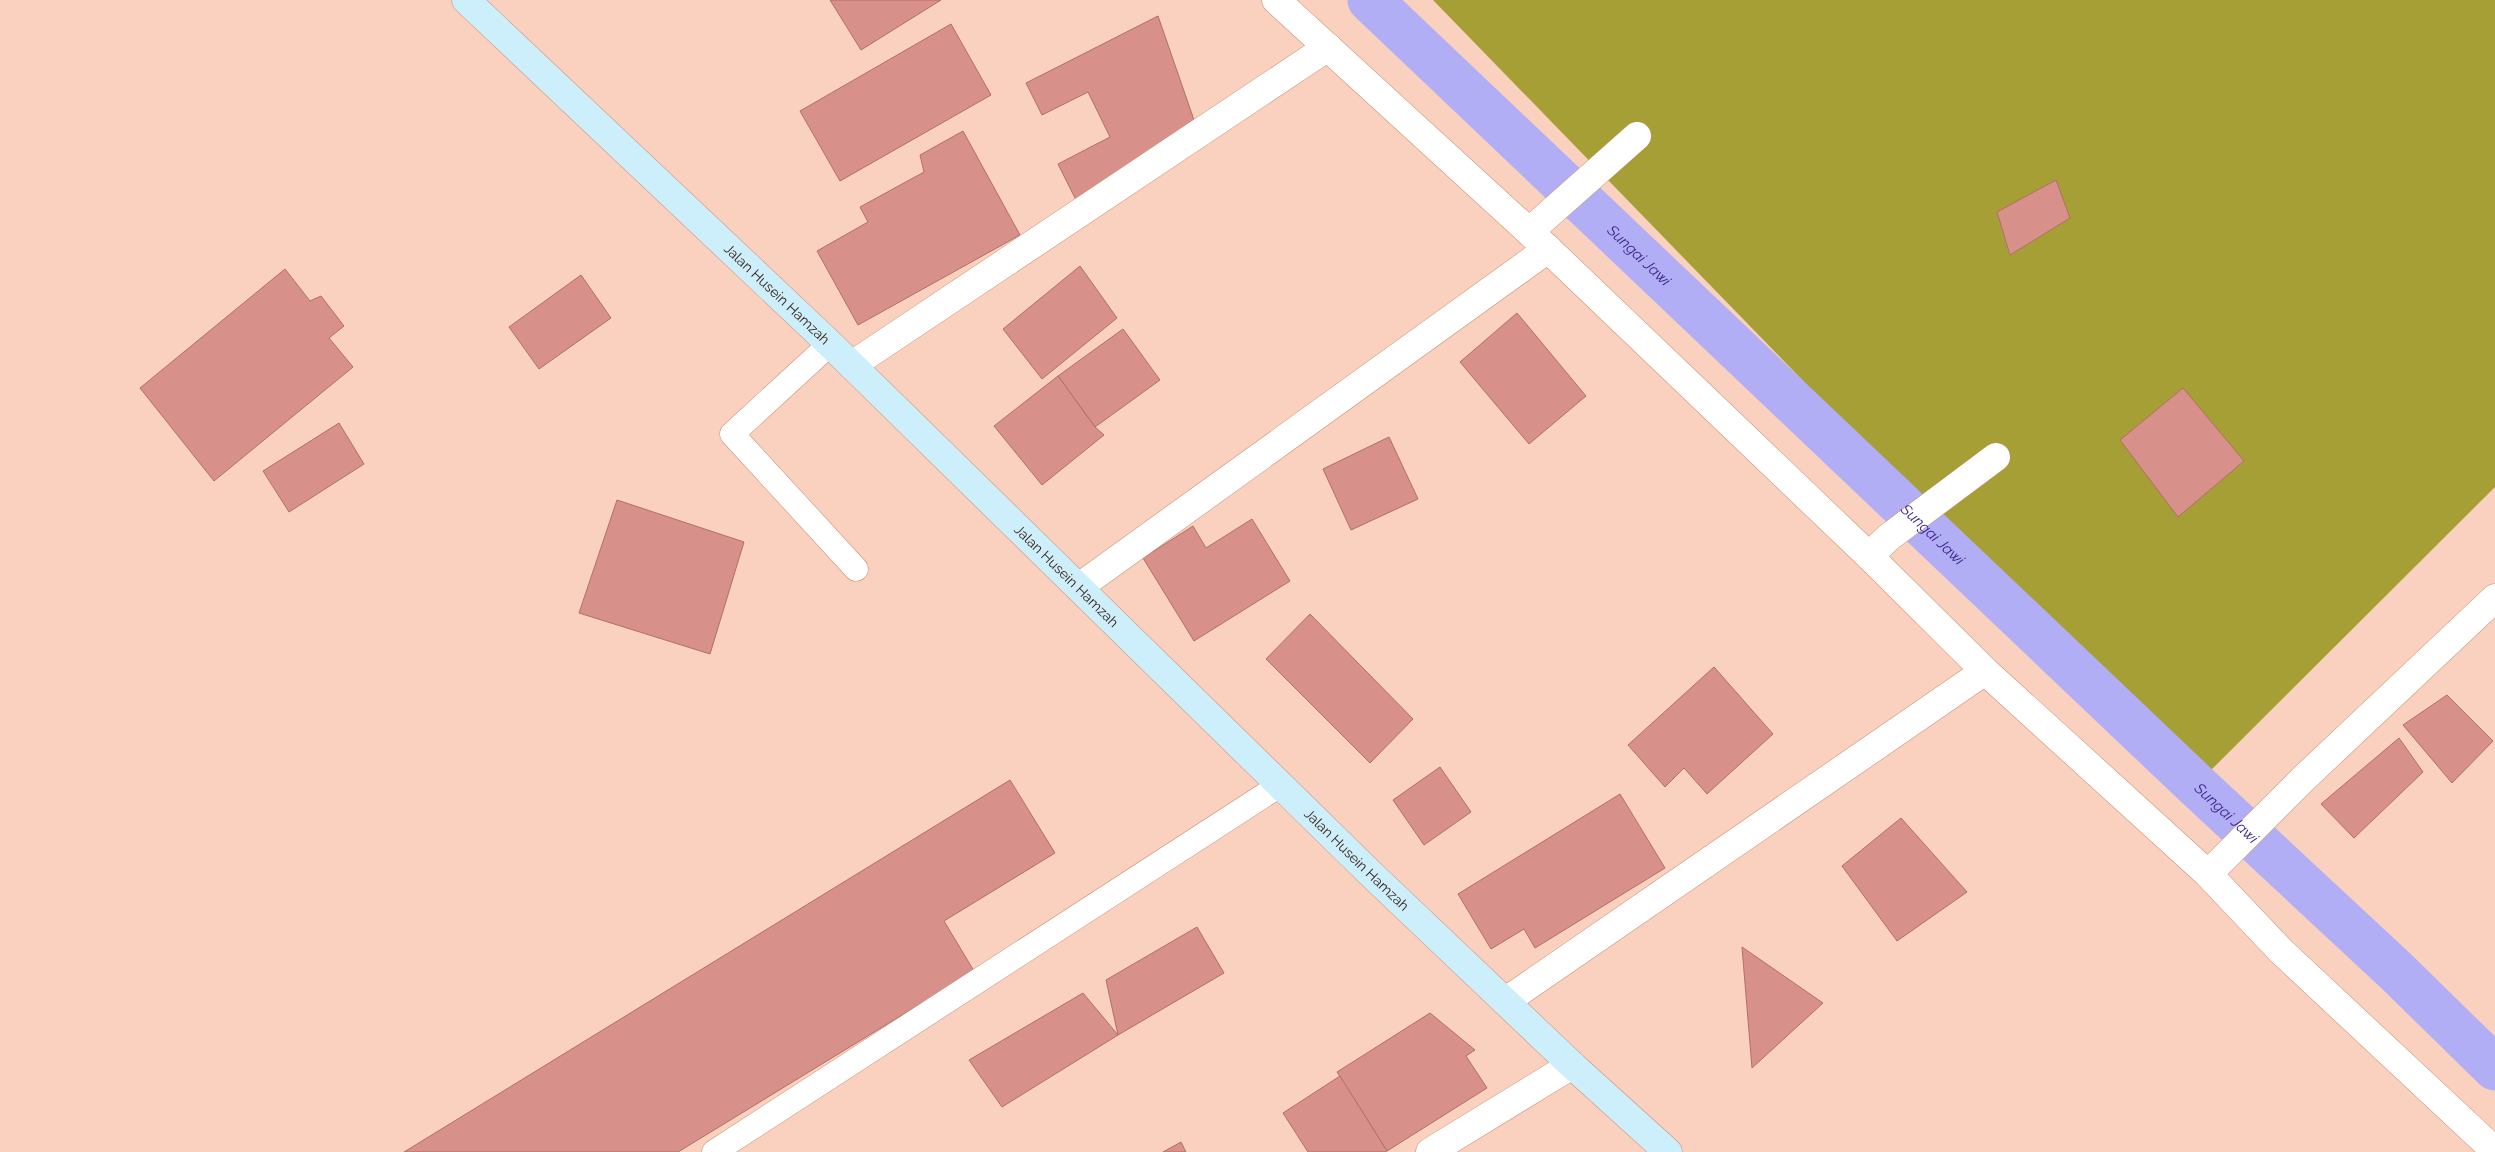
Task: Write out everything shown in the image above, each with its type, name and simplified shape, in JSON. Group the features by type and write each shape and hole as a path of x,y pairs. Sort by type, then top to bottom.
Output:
{"street":[{"name":"Jalan Husein Hamzah","path":"466,0 852,365 1280,785 1572,1065 1668,1152"},
{"path":"1276,0 1539,241 1869,556 1985,671 2208,874 2281,951 2495,1151"},
{"path":"852,365 1328,47"},
{"path":"1079,587 1515,272 1539,241 1605,165 1637,136"},
{"path":"1869,556 1889,537 1996,457"},
{"path":"2208,874 2289,793 2495,598"},
{"path":"1506,1001 1985,671"},
{"path":"1430,1152 1572,1065"}],"lane":[{"path":"830,344 732,434 856,569"},
{"path":"714,1152 1280,785"}],"shaded area":[{"path":"1433,0 2495,0 2495,487 2196,785"}],"building":[{"path":"830,0 941,0 861,50"},
{"path":"1158,16 1194,120 1076,200 1058,164 1110,137 1088,92 1042,115 1026,83"},
{"path":"951,24 991,95 840,181 800,111"},
{"path":"963,131 1020,235 858,325 817,251 868,222 860,207 924,172 920,155"},
{"path":"2056,180 2070,218 2010,255 1997,212"},
{"path":"1080,266 1117,318 1042,379 1003,329"},
{"path":"285,269 310,301 321,296 344,326 329,338 353,367 214,481 140,388"},
{"path":"581,275 611,318 539,369 509,327"},
{"path":"1517,313 1586,396 1529,444 1460,362"},
{"path":"1123,329 1160,380 1095,427 1058,376"},
{"path":"1058,376 1095,427 1104,435 1042,485 994,426"},
{"path":"2183,388 2244,461 2178,517 2120,440"},
{"path":"339,423 364,464 289,512 263,471"},
{"path":"1389,437 1418,499 1351,530 1323,469"},
{"path":"617,500 744,542 710,654 579,613"},
{"path":"1252,519 1290,581 1194,641 1143,558 1193,526 1206,548"},
{"path":"1310,614 1413,719 1370,763 1266,659"},
{"path":"1714,667 1773,734 1707,794 1684,768 1665,787 1628,745"},
{"path":"2447,695 2493,741 2452,783 2403,725"},
{"path":"2399,738 2423,772 2354,838 2321,804"},
{"path":"1440,767 1471,812 1424,845 1393,800"},
{"path":"1010,780 1055,853 944,921 974,971 678,1152 404,1152"},
{"path":"1620,794 1665,868 1535,948 1524,929 1491,949 1458,894"},
{"path":"1901,818 1967,892 1897,941 1842,866"},
{"path":"1197,927 1224,973 1118,1035 1106,980"},
{"path":"1742,947 1823,1003 1752,1068"},
{"path":"1083,993 1118,1035 1002,1107 969,1060"},
{"path":"1430,1013 1475,1050 1466,1056 1487,1088 1387,1151 1337,1072"},
{"path":"1340,1076 1387,1151 1308,1152 1283,1113"},
{"path":"1181,1142 1186,1152 1163,1152"}],"waterway":[{"name":"Sungai Jawi","path":"1370,0 2196,785 2396,971 2495,1068"}]}
